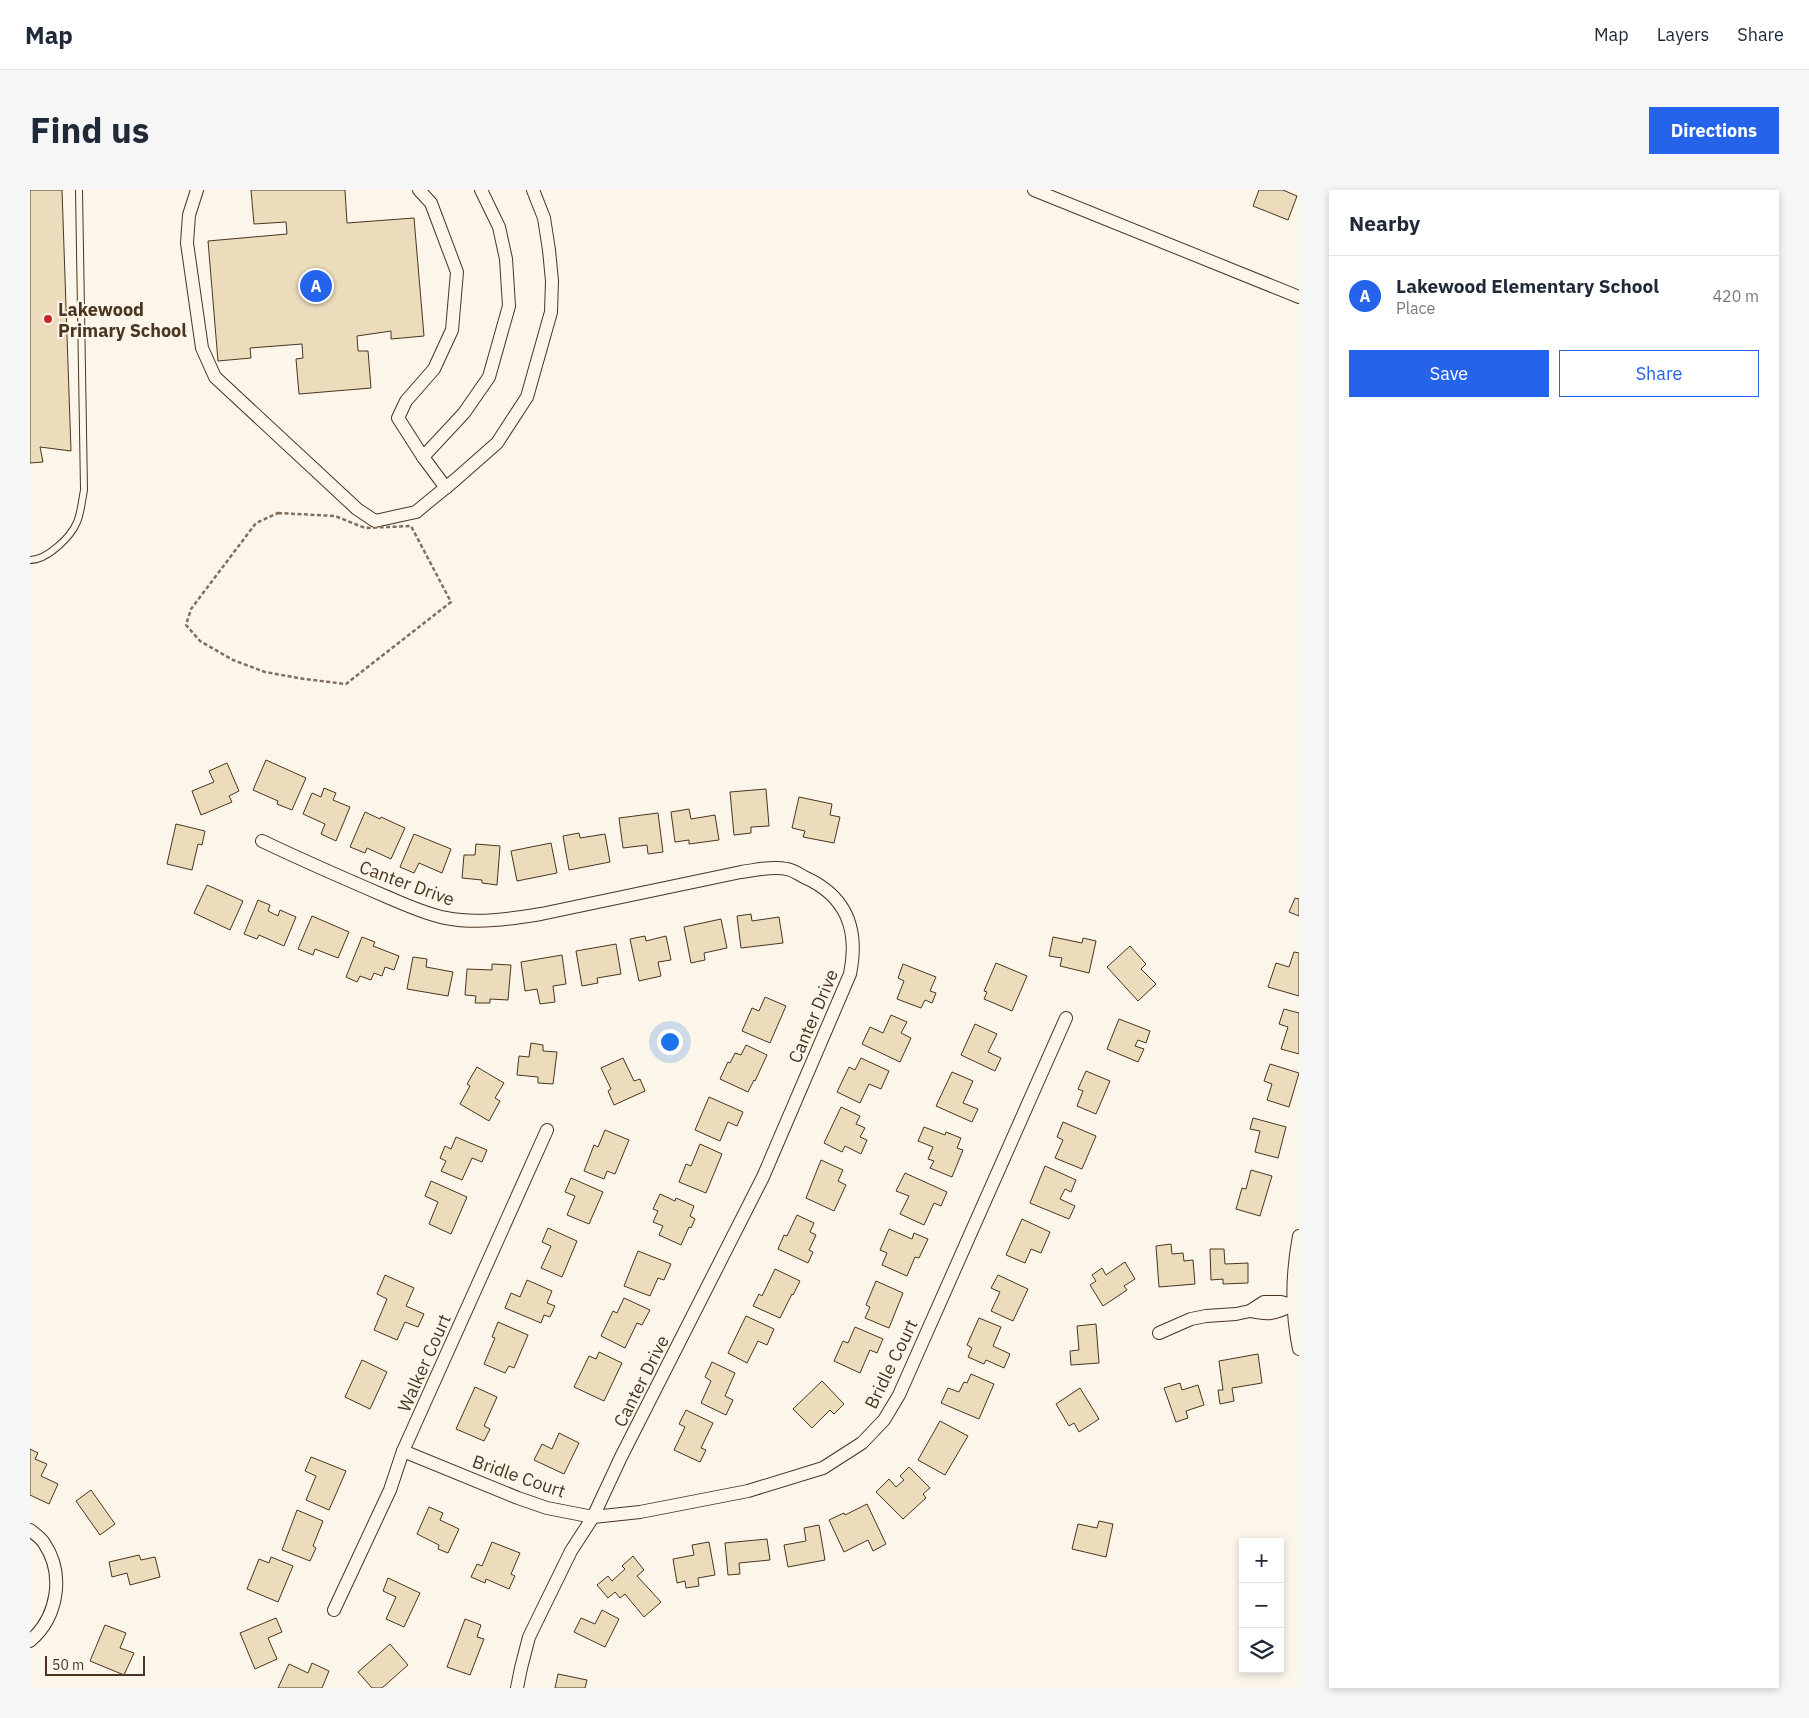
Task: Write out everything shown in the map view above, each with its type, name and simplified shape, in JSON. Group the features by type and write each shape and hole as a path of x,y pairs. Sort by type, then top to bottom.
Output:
{"street":[{"path":"197,190 189,215 187,243 202,348 215,377 357,509 376,521 416,512 446,488 497,443 527,397 551,312 552,281 550,250 544,218 533,190"},
{"path":"419,190 431,203 458,272 452,330 434,369 406,400 398,418 446,488"},
{"path":"423,456 464,413 489,377 509,306 506,259 499,227 481,190"},
{"path":"1034,190 1299,297"},
{"name":"Canter Drive","path":"262,841 338,876 416,908 446,918 478,921 510,920 741,872 772,868 788,869 816,882 839,901 852,928 854,944 850,974 763,1177 621,1456 593,1517 571,1551 529,1636 520,1668 517,1688"},
{"name":"Bridle Court","path":"403,1451 518,1498 548,1508 593,1517 640,1512 748,1491 823,1468 862,1443 884,1420 899,1395 1066,1018"},
{"name":"Walker Court","path":"334,1610 390,1490 403,1451 547,1130"},
{"path":"1299,1236 1295,1256 1292,1305 1299,1349"},
{"path":"1159,1333 1191,1319 1250,1311 1264,1302 1281,1302 1292,1305"},
{"path":"30,1530 43,1542 51,1556 56,1572 54,1604 48,1620 39,1633 30,1641"}],"lane":[{"path":"30,560 38,560 58,547 78,522 84,490 79,190"}],"path":[{"path":"278,513 335,516 365,528 411,526 451,602 346,684 304,680 265,672 233,660 200,641 186,625 191,609 256,523 278,513"}],"building":[{"name":"Lakewood Primary School","path":"30,190 62,190 71,451 40,447 43,462 30,463"},
{"path":"251,190 345,190 347,223 414,218 424,336 391,339 391,331 357,336 358,351 368,351 371,388 299,394 296,359 303,358 302,344 250,348 251,358 218,361 208,241 287,234 286,222 254,224"},
{"path":"1259,190 1283,190 1297,196 1288,220 1253,206"},
{"path":"266,760 306,778 292,810 277,804 278,801 253,790"},
{"path":"227,763 239,791 229,796 232,802 201,815 192,791 214,782 209,771"},
{"path":"324,788 336,793 333,800 350,807 336,841 321,834 325,824 303,814 312,793 321,797"},
{"path":"766,789 769,826 751,827 751,833 734,835 730,792"},
{"path":"799,797 832,804 830,815 840,817 834,843 803,837 805,831 792,828"},
{"path":"689,809 691,819 715,815 719,840 689,844 689,840 675,842 671,812"},
{"path":"365,812 405,828 391,859 367,848 365,853 350,847"},
{"path":"658,813 663,852 648,854 647,845 623,848 619,818"},
{"path":"176,824 205,831 202,845 198,844 192,870 167,864"},
{"path":"579,833 580,838 605,834 610,862 569,870 563,836"},
{"path":"414,834 451,849 442,873 419,863 414,873 400,867"},
{"path":"551,843 557,873 517,881 511,851"},
{"path":"476,844 500,846 497,885 482,883 482,880 462,878 464,855 475,855"},
{"path":"207,885 243,901 230,930 194,913"},
{"path":"1295,898 1299,899 1299,916 1289,912"},
{"path":"258,900 270,905 268,911 278,916 280,910 296,917 284,946 259,935 257,939 244,934"},
{"path":"751,914 752,921 779,917 783,943 741,948 737,916"},
{"path":"312,916 349,932 338,958 315,949 313,955 298,949"},
{"path":"721,919 727,948 704,953 705,960 691,963 684,927"},
{"path":"645,936 646,941 666,936 671,960 658,962 661,976 639,981 630,939"},
{"path":"362,937 375,942 373,946 399,956 394,970 385,967 382,976 374,973 371,980 360,976 357,982 346,977"},
{"path":"1053,937 1082,943 1083,938 1096,941 1089,973 1060,966 1062,958 1049,956"},
{"path":"616,944 621,974 597,978 598,983 582,986 576,951"},
{"path":"1130,946 1146,964 1141,969 1156,984 1138,1001 1107,967"},
{"path":"1294,952 1299,953 1299,996 1268,987 1276,963 1289,967"},
{"path":"562,955 566,984 553,986 555,1002 540,1004 537,989 525,991 521,962"},
{"path":"413,957 427,959 426,967 453,972 448,996 407,989"},
{"path":"996,963 1027,976 1012,1011 984,999 987,992 984,991"},
{"path":"492,964 511,965 508,1000 490,999 490,1003 475,1003 476,996 465,995 467,969 492,970"},
{"path":"903,964 936,977 930,991 936,993 932,1003 925,1000 921,1008 897,999 904,981 898,978"},
{"path":"765,997 786,1006 770,1043 742,1031 752,1008 759,1011"},
{"path":"1284,1009 1299,1013 1299,1054 1281,1049 1288,1027 1279,1024"},
{"path":"891,1015 907,1022 901,1033 911,1038 900,1062 862,1044 870,1027 883,1033"},
{"path":"1119,1019 1150,1031 1146,1043 1138,1040 1135,1046 1144,1049 1138,1062 1107,1049"},
{"path":"975,1024 997,1034 988,1052 1001,1058 995,1071 961,1055"},
{"path":"531,1043 543,1045 543,1051 557,1052 553,1084 538,1083 538,1077 517,1075 519,1056 529,1057"},
{"path":"746,1045 767,1055 748,1092 720,1079 728,1062 730,1063 735,1053 741,1055"},
{"path":"623,1058 634,1081 640,1079 645,1091 614,1105 608,1091 611,1089 601,1068"},
{"path":"861,1058 889,1071 881,1089 869,1084 860,1103 837,1092 849,1067 855,1070"},
{"path":"1270,1064 1299,1073 1289,1107 1267,1100 1272,1084 1264,1081"},
{"path":"477,1067 504,1083 495,1098 500,1101 489,1121 460,1104 470,1086 467,1084"},
{"path":"1086,1071 1110,1081 1096,1114 1077,1106 1083,1091 1078,1089"},
{"path":"952,1072 973,1081 963,1103 978,1109 972,1122 936,1106"},
{"path":"709,1097 743,1112 737,1126 728,1122 720,1141 695,1130"},
{"path":"841,1107 860,1116 856,1124 865,1128 860,1137 867,1140 861,1154 845,1146 842,1152 824,1143"},
{"path":"1253,1118 1286,1127 1278,1158 1255,1152 1260,1131 1250,1129"},
{"path":"1063,1122 1096,1136 1082,1169 1055,1158 1063,1140 1057,1137"},
{"path":"924,1127 945,1135 946,1132 961,1138 957,1148 963,1150 952,1177 930,1168 934,1161 928,1159 933,1147 918,1141"},
{"path":"605,1130 629,1140 615,1174 607,1171 604,1179 584,1171 594,1145 598,1147"},
{"path":"456,1137 487,1150 482,1162 472,1158 462,1180 441,1171 446,1161 440,1158 445,1146 451,1149"},
{"path":"700,1144 722,1154 706,1193 679,1182 686,1164 691,1166"},
{"path":"821,1160 843,1170 838,1181 846,1185 834,1211 806,1198"},
{"path":"1045,1166 1076,1180 1071,1192 1065,1189 1060,1199 1075,1206 1069,1219 1030,1203"},
{"path":"1251,1170 1272,1176 1260,1216 1236,1209 1242,1188 1246,1189"},
{"path":"905,1173 947,1192 941,1206 934,1203 924,1225 900,1214 909,1196 896,1191"},
{"path":"571,1178 603,1192 589,1224 567,1215 575,1196 565,1192"},
{"path":"431,1181 467,1197 451,1234 429,1224 438,1202 425,1196"},
{"path":"660,1194 675,1201 676,1198 694,1206 690,1216 695,1219 681,1245 659,1235 663,1226 653,1222 658,1211 653,1209"},
{"path":"797,1215 814,1223 810,1232 816,1235 809,1250 813,1252 808,1263 778,1249 784,1235 787,1236"},
{"path":"1022,1219 1050,1232 1041,1253 1031,1249 1025,1263 1006,1255"},
{"path":"548,1228 577,1241 562,1277 541,1268 551,1246 542,1242"},
{"path":"889,1229 912,1239 914,1233 928,1239 919,1258 915,1257 907,1276 882,1265 887,1253 880,1250"},
{"path":"1171,1244 1172,1254 1183,1253 1184,1261 1193,1260 1195,1284 1159,1287 1156,1246"},
{"path":"1210,1249 1224,1249 1225,1264 1248,1263 1248,1283 1223,1284 1223,1279 1211,1280"},
{"path":"638,1251 671,1264 664,1280 658,1278 650,1296 624,1286"},
{"path":"1125,1262 1135,1279 1124,1286 1127,1290 1103,1306 1090,1285 1096,1281 1092,1275 1102,1268 1106,1275"},
{"path":"775,1269 800,1281 780,1318 753,1306 759,1294 762,1296"},
{"path":"385,1275 414,1288 406,1306 424,1314 418,1327 405,1322 397,1340 374,1330 387,1299 377,1294"},
{"path":"998,1275 1028,1289 1013,1321 991,1311 1000,1292 991,1288"},
{"path":"527,1280 552,1291 547,1303 555,1306 550,1317 544,1315 541,1323 505,1308 511,1293 520,1297"},
{"path":"876,1281 903,1293 889,1328 865,1318 870,1307 866,1305"},
{"path":"624,1298 650,1310 642,1325 637,1323 625,1348 601,1336 613,1311 617,1313"},
{"path":"746,1316 774,1329 767,1345 758,1341 747,1363 728,1353"},
{"path":"979,1318 1001,1327 993,1346 1010,1354 1004,1368 986,1360 984,1364 968,1357 972,1348 967,1345"},
{"path":"498,1322 528,1335 514,1368 509,1366 505,1373 484,1364 495,1338 492,1337"},
{"path":"1096,1324 1099,1363 1071,1365 1070,1351 1079,1350 1077,1326"},
{"path":"855,1327 883,1339 877,1353 870,1350 860,1373 834,1361 843,1341 848,1343"},
{"path":"599,1352 622,1363 604,1401 574,1387 589,1356 596,1359"},
{"path":"1258,1354 1262,1383 1232,1388 1234,1401 1220,1404 1218,1390 1223,1390 1219,1361"},
{"path":"362,1360 387,1372 370,1409 345,1397"},
{"path":"712,1362 735,1373 725,1396 733,1400 726,1415 701,1403 711,1381 705,1377"},
{"path":"971,1374 994,1384 979,1419 941,1403 948,1388 959,1392 964,1382 967,1383"},
{"path":"822,1381 844,1404 834,1414 830,1410 812,1428 793,1409"},
{"path":"1180,1383 1182,1390 1198,1385 1204,1405 1186,1411 1188,1418 1176,1422 1164,1388"},
{"path":"475,1387 497,1397 484,1426 490,1429 484,1441 456,1429"},
{"path":"1080,1388 1099,1419 1079,1432 1074,1423 1069,1426 1056,1404"},
{"path":"686,1410 713,1423 701,1448 706,1450 700,1462 674,1450 685,1427 679,1424"},
{"path":"940,1421 968,1436 945,1475 918,1460"},
{"path":"559,1433 579,1443 564,1474 534,1460 542,1444 552,1449"},
{"path":"30,1449 38,1453 35,1459 47,1464 41,1476 58,1484 49,1504 30,1495"},
{"path":"311,1457 346,1471 329,1510 306,1500 316,1476 305,1471"},
{"path":"909,1467 930,1488 923,1494 926,1498 903,1519 876,1492 889,1479 896,1487 904,1480 900,1476"},
{"path":"91,1490 115,1524 100,1535 76,1501"},
{"path":"867,1504 886,1544 873,1551 868,1540 844,1552 829,1520 844,1513 845,1515"},
{"path":"429,1507 443,1513 440,1520 459,1529 448,1553 438,1549 439,1545 417,1534"},
{"path":"297,1510 323,1521 313,1546 316,1548 310,1561 282,1550"},
{"path":"1099,1521 1113,1524 1106,1557 1072,1549 1078,1524 1097,1528"},
{"path":"819,1525 825,1560 788,1567 784,1545 806,1541 804,1528"},
{"path":"767,1539 770,1560 739,1563 740,1574 728,1575 725,1543"},
{"path":"492,1542 520,1553 511,1574 515,1576 509,1589 486,1579 485,1583 471,1577 477,1564 482,1566"},
{"path":"709,1542 715,1575 698,1578 699,1586 686,1588 685,1581 677,1583 673,1559 694,1555 692,1545"},
{"path":"139,1555 141,1560 155,1557 160,1577 130,1585 127,1573 112,1577 109,1562"},
{"path":"633,1556 644,1570 637,1576 661,1602 644,1617 625,1594 620,1598 615,1592 608,1598 597,1585 608,1576 612,1581 625,1569 622,1566"},
{"path":"271,1557 293,1566 278,1602 247,1589 259,1559 269,1563"},
{"path":"388,1578 420,1593 404,1627 386,1619 396,1597 383,1591"},
{"path":"602,1610 619,1619 605,1647 574,1632 581,1618 595,1624"},
{"path":"276,1618 282,1632 268,1638 277,1659 255,1669 240,1633"},
{"path":"465,1619 481,1625 477,1637 484,1639 470,1675 447,1667"},
{"path":"105,1625 126,1633 120,1648 134,1653 124,1675 90,1661"},
{"path":"390,1644 408,1665 382,1688 372,1688 358,1672"},
{"path":"312,1663 329,1671 322,1688 278,1688 289,1664 308,1673"},
{"path":"558,1674 587,1680 585,1688 555,1688"}],"place":[{"name":"Lakewood Elementary School","path":"316,286"},
{"name":"Lakewood Primary School","path":"48,319"}]}
